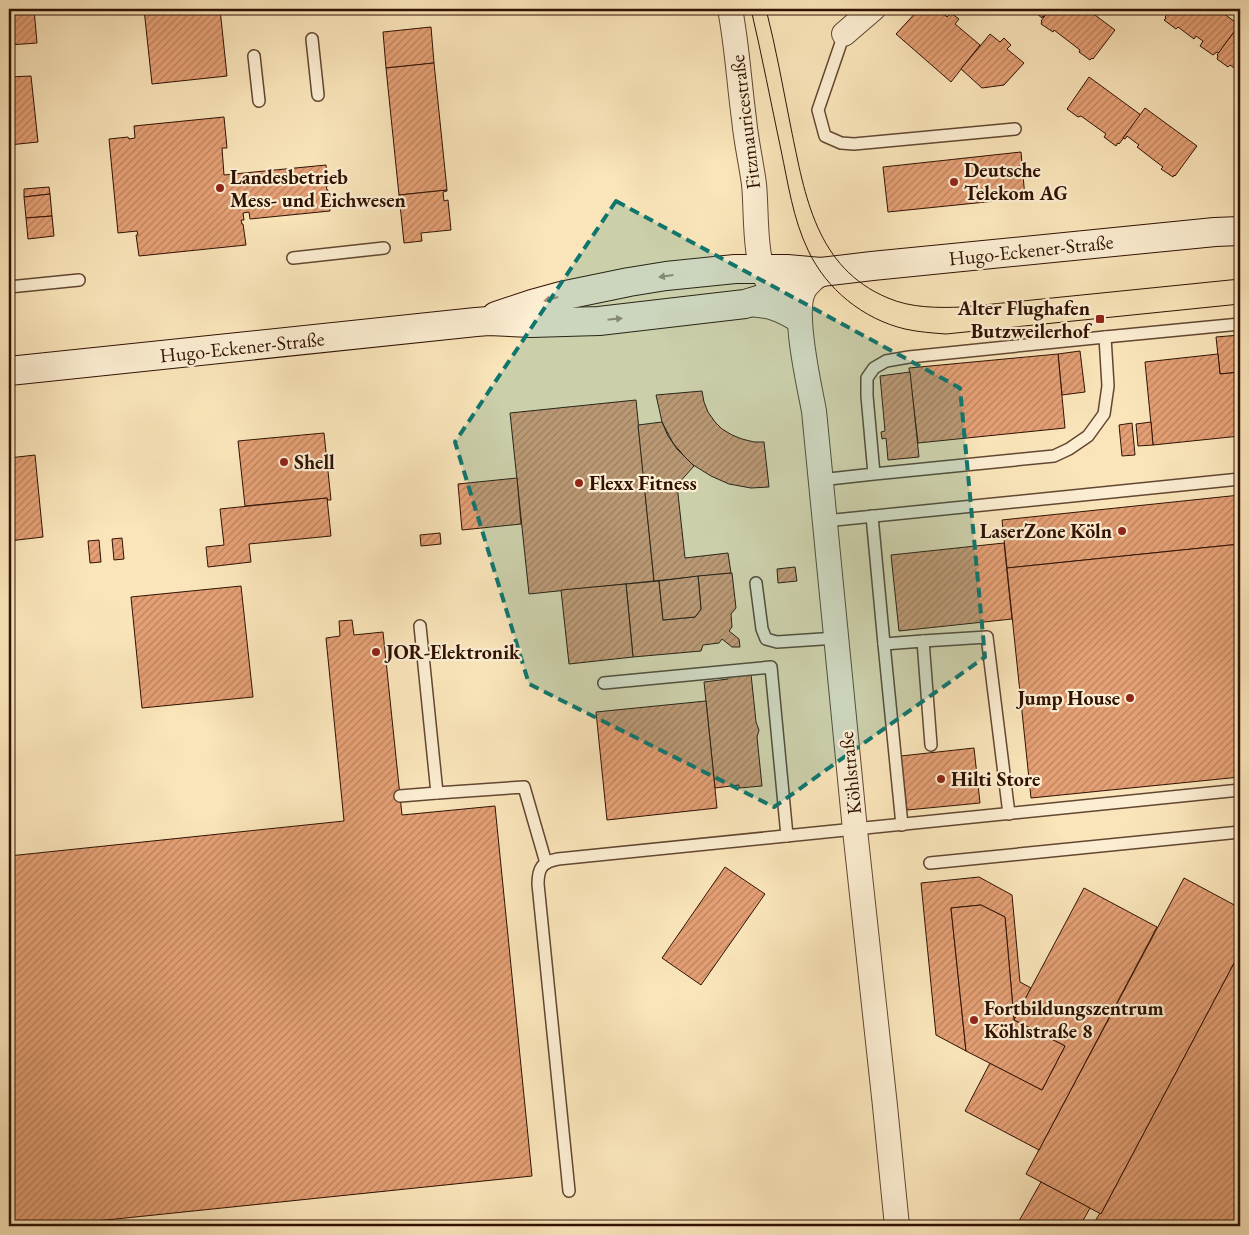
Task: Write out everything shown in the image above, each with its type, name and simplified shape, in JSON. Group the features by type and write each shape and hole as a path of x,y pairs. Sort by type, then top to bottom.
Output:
{"main road":[{"name":"Hugo-Eckener-Straße","path":"9,371 476,322 600,321 734,306 769,282 821,272 1240,230"},
{"name":"Hugo-Eckener-Straße","path":"476,322 561,296 629,282 735,269 769,282"}],"street":[{"name":"Fitzmauricestraße","path":"730,9 754,185 757,236 769,282"},
{"path":"844,34 873,9"},
{"path":"703,272 728,263 743,252 757,236 764,250 778,262 821,272"},
{"name":"Köhlstraße","path":"821,272 804,289 800,302 800,321 804,359 814,411 855,830 897,1226"},
{"path":"769,282 800,321"},
{"path":"734,306 764,304 783,311 800,321"}],"lane":[{"path":"844,34 818,110 825,136 841,143 854,144 1015,129"},
{"path":"312,39 318,95"},
{"path":"254,56 259,101"},
{"path":"292,258 384,248"},
{"path":"9,287 79,280"},
{"path":"874,474 867,378 874,368 886,361 909,357 1240,324"},
{"path":"820,480 1054,456 1069,449 1088,436 1104,414 1108,386 1105,338"},
{"path":"825,521 1240,479"},
{"path":"872,516 902,825"},
{"path":"756,583 762,629 766,638 776,642 837,638"},
{"path":"420,626 437,793"},
{"path":"884,644 987,637 1009,814"},
{"path":"923,642 931,745"},
{"path":"604,683 771,666 787,836"},
{"path":"400,796 524,787 546,863"},
{"path":"569,1191 538,884 538,873 551,860 1240,790"},
{"path":"930,863 1240,832"}],"highlighted area":[{"path":"616,201 960,388 985,657 774,807 529,684 455,442"}],"building":[{"path":"9,9 34,9 37,43 9,45"},
{"path":"144,9 220,9 227,76 152,84"},
{"path":"919,9 938,9 947,17 951,13 959,19 955,24 980,45 951,82 896,34"},
{"path":"1031,9 1050,9 1042,18"},
{"path":"1050,9 1087,9 1115,30 1093,59 1090,60 1054,30 1053,32 1041,24 1041,21"},
{"path":"1171,9 1218,9 1239,25 1219,53 1217,52 1213,55 1200,46 1203,41 1196,36 1194,39 1178,27 1176,29 1164,20"},
{"path":"1239,25 1240,72 1230,65 1228,67 1217,59 1217,55"},
{"path":"431,27 434,63 386,68 383,32"},
{"path":"990,34 1000,42 1004,38 1011,45 1007,49 1024,63 1004,85 982,88 961,69"},
{"path":"434,63 447,190 399,195 386,68"},
{"path":"31,76 38,142 9,145 9,77"},
{"path":"1089,77 1141,115 1116,146 1104,137 1106,134 1081,116 1078,117 1067,109"},
{"path":"1145,108 1197,146 1173,177 1161,169 1163,167 1137,147 1139,145 1127,136 1125,139 1123,138"},
{"name":"Landesbetrieb Mess- und Eichwesen","path":"224,117 227,148 222,148 224,175 326,165 328,186 326,186 330,211 250,219 249,212 243,213 244,220 241,220 246,245 139,256 137,231 118,233 109,139 135,138 134,126"},
{"name":"Deutsche Telekom AG","path":"1021,152 1025,198 888,212 883,167"},
{"path":"49,187 50,194 24,197 24,189"},
{"path":"447,190 443,192 444,201 448,200 451,230 421,233 422,241 404,243 399,195"},
{"path":"50,194 52,216 26,218 24,197"},
{"path":"52,216 54,236 28,239 26,218"},
{"path":"1240,335 1240,372 1220,374 1216,337"},
{"path":"1080,351 1085,392 1062,395 1058,354"},
{"path":"1058,354 1065,428 918,443 909,368"},
{"path":"1218,354 1220,374 1240,372 1240,436 1153,445 1145,362"},
{"path":"910,372 919,457 888,460 886,438 882,439 881,432 885,431 880,376"},
{"path":"702,391 708,412 722,429 742,439 764,442 769,487 751,488 729,484 711,476 690,463 673,443 662,422 656,395"},
{"path":"636,400 654,581 529,594 510,413"},
{"path":"662,422 668,436 677,449 694,466 677,485 685,558 728,553 731,573 654,581 638,425"},
{"path":"1151,422 1153,445 1138,446 1136,424"},
{"path":"1132,423 1135,455 1122,456 1119,425"},
{"path":"324,433 331,500 327,500 327,498 245,506 238,441"},
{"path":"35,455 43,537 9,541 9,458"},
{"path":"517,478 521,524 462,530 458,484"},
{"name":"LaserZone Köln","path":"1240,495 1240,544 1007,568 1002,520"},
{"path":"327,498 331,536 249,544 251,562 208,567 206,547 224,545 220,509"},
{"path":"440,533 441,544 421,546 420,535"},
{"path":"122,538 124,559 114,560 112,539"},
{"path":"99,540 101,562 90,563 88,541"},
{"path":"1004,543 1012,619 899,631 891,555"},
{"name":"Jump House","path":"1240,544 1240,777 1031,798 1007,568"},
{"path":"795,567 797,581 778,583 777,569"},
{"path":"732,573 736,608 731,614 732,627 729,631 739,639 740,647 732,647 722,639 719,643 703,645 701,651 633,657 626,584 659,581 663,620 695,617 701,609 698,576"},
{"path":"698,576 701,609 695,617 663,620 659,581"},
{"path":"626,584 633,657 569,664 561,590"},
{"path":"241,586 253,697 142,708 131,597"},
{"path":"352,620 354,635 383,632 402,815 495,806 532,1176 48,1226 9,1226 9,856 344,821 326,638 340,636 339,621"},
{"path":"751,674 756,722 759,730 757,737 762,786 739,788 739,785 715,788 704,682 728,679 728,676"},
{"path":"706,701 717,808 607,820 596,712"},
{"name":"Hilti Store","path":"974,748 980,803 907,810 901,756"},
{"path":"725,867 765,894 701,985 662,958"},
{"path":"979,877 1012,895 1020,982 1031,988 1014,1020 1005,917 981,905 951,908 966,1051 936,1035 921,883"},
{"path":"1184,878 1240,908 1240,952 1101,1214 1026,1174"},
{"path":"1084,888 1157,927 1039,1150 965,1111 990,1063 1042,1090 1065,1046 1014,1020"},
{"path":"981,905 1005,917 1014,1020 1065,1046 1042,1090 966,1051 951,908"},
{"path":"1240,952 1240,1226 1092,1226 1101,1214"},
{"path":"1041,1182 1090,1208 1080,1226 1029,1226 1019,1221"},
{"path":"105,1220 106,1226 48,1226"}],"tram line":[{"path":"751,9 791,201 798,226 808,250 825,277 861,310 875,318 905,329 946,334 1240,304"},
{"path":"766,9 796,154 809,204 829,249 844,268 864,285 888,298 906,304 925,307 963,307 1240,279"}],"place":[{"name":"Deutsche Telekom AG","path":"954,182"},
{"name":"Landesbetrieb Mess- und Eichwesen","path":"220,188"},
{"name":"Alter Flughafen Butzweilerhof","path":"1100,319"},
{"name":"Shell","path":"284,462"},
{"name":"Flexx Fitness","path":"579,483"},
{"name":"LaserZone Köln","path":"1122,531"},
{"name":"JOR-Elektronik","path":"376,652"},
{"name":"Jump House","path":"1130,698"},
{"name":"Hilti Store","path":"941,779"},
{"name":"Fortbildungszentrum Köhlstraße 8","path":"974,1020"}]}
